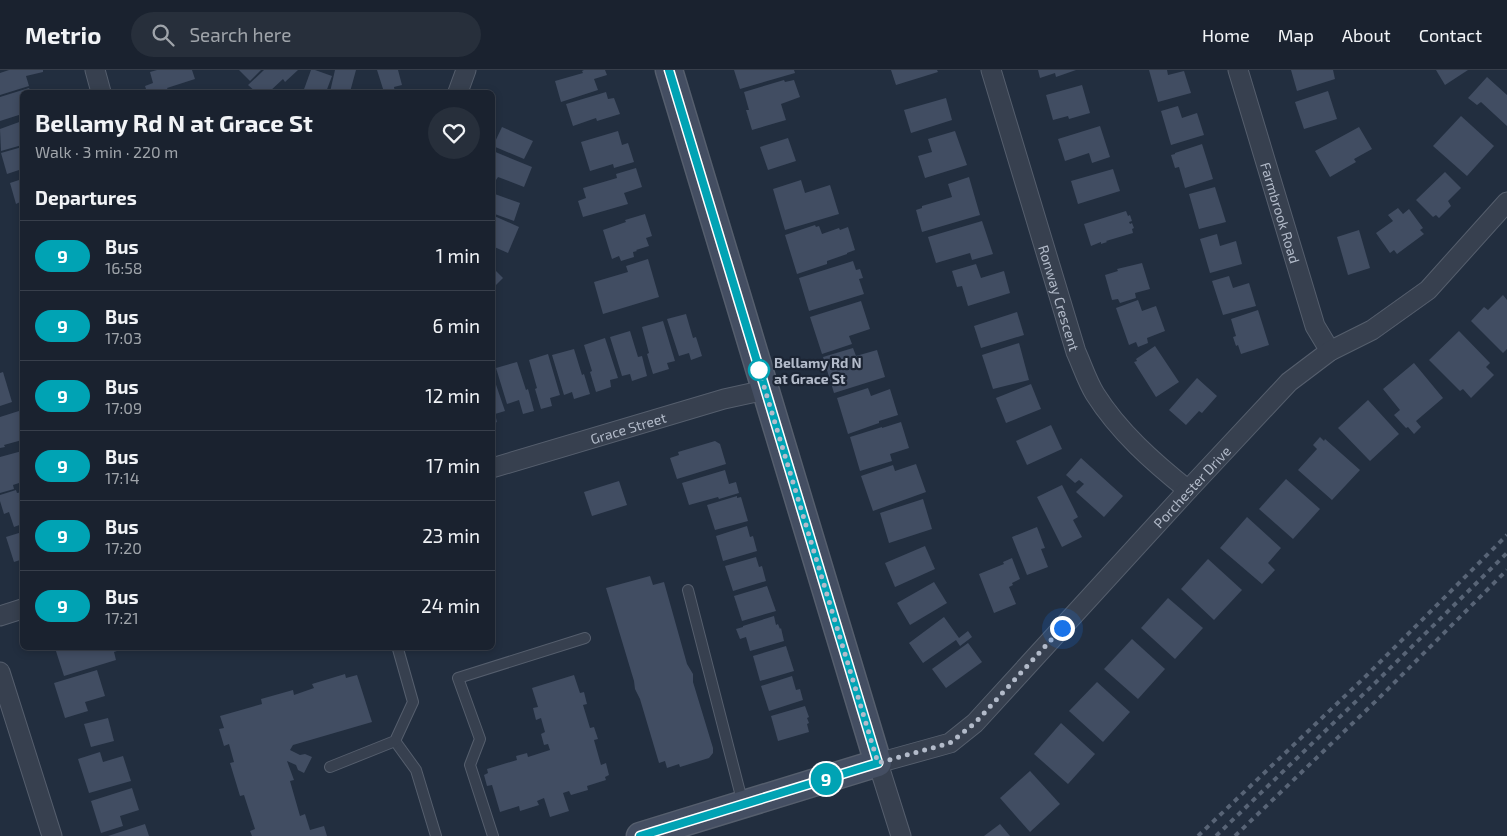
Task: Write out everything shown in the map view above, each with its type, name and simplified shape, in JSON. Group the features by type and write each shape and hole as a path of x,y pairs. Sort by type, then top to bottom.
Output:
{"street":[{"path":"95,70 101,90"},
{"path":"459,90 466,70"},
{"path":"669,70 901,836"},
{"name":"Ronway Crescent","path":"991,70 1076,352 1094,392 1128,437 1188,490"},
{"name":"Farmbrook Road","path":"1238,70 1315,326 1330,351"},
{"name":"Porchester Drive","path":"878,763 950,743 975,723 1289,382 1330,351 1372,330 1428,290 1507,202"},
{"name":"Grace Street","path":"495,467 714,402 765,390"},
{"path":"0,616 20,610"},
{"path":"0,672 52,836"},
{"path":"640,836 878,763"}],"lane":[{"path":"688,590 743,804"},
{"path":"494,836 470,765 480,739 458,678 585,638"},
{"path":"330,767 395,741 412,702 398,650"},
{"path":"395,741 416,770 436,836"}],"building":[{"path":"9,70 43,70 43,72 26,76 29,86 0,95 0,73"},
{"path":"157,70 192,70 195,79 167,88 168,90 146,90 145,86 153,83 150,72"},
{"path":"239,70 261,70 250,81"},
{"path":"264,70 298,70 285,82 283,79 271,90 254,90 248,85"},
{"path":"311,70 332,76 327,90 304,90"},
{"path":"335,70 356,70 351,90 330,90"},
{"path":"377,70 398,70 402,85 394,87 395,90 383,90"},
{"path":"605,70 607,75 594,79 598,90 561,102 555,81 583,73 582,71"},
{"path":"734,70 794,70 795,73 740,89"},
{"path":"891,70 937,70 938,72 896,85"},
{"path":"1038,70 1076,70 1056,77 1055,73 1040,78"},
{"path":"1149,70 1167,70 1168,75 1184,71 1191,93 1158,102"},
{"path":"1291,70 1333,70 1335,79 1297,91"},
{"path":"1436,70 1468,70 1445,85"},
{"path":"1487,77 1507,95 1507,126 1481,102 1477,105 1468,98"},
{"path":"784,80 785,82 794,80 800,97 781,104 786,120 752,130 746,110 749,110 744,92"},
{"path":"1082,85 1090,113 1069,119 1068,116 1053,120 1046,95"},
{"path":"20,91 20,115 0,121 0,97"},
{"path":"1328,91 1337,119 1304,129 1295,102"},
{"path":"606,92 608,99 614,98 620,114 597,121 596,118 573,126 566,104"},
{"path":"946,98 952,120 911,133 904,110"},
{"path":"1178,106 1182,118 1197,113 1204,135 1171,145 1161,111"},
{"path":"1461,116 1494,146 1467,176 1433,146"},
{"path":"20,122 20,146 1,151 0,129"},
{"path":"1100,126 1110,157 1092,163 1089,153 1065,161 1058,139"},
{"path":"502,127 533,141 524,159 495,147 495,142"},
{"path":"1359,127 1372,149 1354,159 1356,162 1330,177 1315,151"},
{"path":"618,131 622,145 628,143 634,162 614,168 613,164 590,171 581,142"},
{"path":"955,131 967,165 925,178 918,156 932,152 928,139"},
{"path":"788,138 796,161 768,170 760,147"},
{"path":"1202,144 1213,179 1185,188 1179,167 1175,168 1171,155"},
{"path":"20,148 20,170 7,174 1,153"},
{"path":"495,152 532,167 524,187 498,177 496,180"},
{"path":"636,168 642,187 624,193 628,204 583,217 578,201 586,198 583,188 617,178 616,174"},
{"path":"1113,169 1120,191 1078,204 1071,181"},
{"path":"1445,172 1461,188 1448,201 1451,206 1439,218 1436,215 1433,217 1416,200"},
{"path":"969,177 980,215 922,232 916,210 922,208 922,206 952,197 948,184"},
{"path":"20,180 20,202 16,204 10,183"},
{"path":"801,180 805,193 830,185 839,214 785,230 773,189"},
{"path":"1215,187 1226,222 1199,229 1189,194"},
{"path":"495,194 520,203 514,221 495,214"},
{"path":"1398,208 1403,214 1409,209 1423,228 1420,230 1424,234 1397,254 1394,250 1390,253 1376,233 1393,221 1388,215"},
{"path":"1126,211 1132,221 1129,222 1130,224 1132,223 1134,228 1132,229 1133,233 1091,246 1084,224"},
{"path":"645,214 652,236 646,238 649,246 633,252 634,257 621,261 619,256 612,259 603,230 626,222 625,220"},
{"path":"495,216 519,227 508,253 495,247"},
{"path":"982,221 993,254 972,260 970,253 936,263 928,237"},
{"path":"815,225 816,227 819,226 822,234 848,227 855,250 827,261 827,264 797,274 785,235"},
{"path":"1359,230 1370,268 1348,275 1337,237"},
{"path":"1217,234 1220,246 1236,241 1242,264 1210,273 1200,239"},
{"path":"648,259 659,297 603,314 594,282 628,272 626,266"},
{"path":"853,261 856,270 860,269 863,278 859,279 864,294 809,311 799,278"},
{"path":"1142,263 1150,289 1135,293 1136,298 1120,303 1118,299 1112,300 1105,275 1118,271 1117,269"},
{"path":"976,264 981,278 1004,271 1010,293 968,306 962,286 957,287 952,271"},
{"path":"495,270 503,278 495,286"},
{"path":"1229,276 1233,288 1249,283 1256,306 1223,315 1212,281"},
{"path":"1503,295 1507,300 1507,349 1503,353 1471,321 1484,307 1488,310"},
{"path":"1138,300 1142,311 1156,306 1165,331 1147,338 1148,343 1138,347 1136,342 1129,345 1116,308"},
{"path":"861,301 870,329 849,336 852,344 822,354 810,317"},
{"path":"1258,310 1269,345 1241,354 1233,337 1236,336 1231,319"},
{"path":"1017,312 1024,335 981,348 974,326"},
{"path":"686,314 693,338 696,337 702,356 691,360 689,353 679,356 667,319"},
{"path":"663,321 675,361 667,363 669,369 653,374 642,327"},
{"path":"630,331 638,357 642,356 647,376 632,381 630,374 622,376 610,337"},
{"path":"1459,331 1490,363 1486,367 1494,375 1471,398 1463,389 1460,391 1429,360"},
{"path":"605,338 618,378 610,380 611,387 596,392 584,345"},
{"path":"1019,343 1029,380 993,389 982,355"},
{"path":"1155,346 1179,382 1156,397 1134,362"},
{"path":"853,348 856,356 877,350 885,377 834,393 823,357"},
{"path":"574,349 590,394 574,399 572,392 564,395 552,355"},
{"path":"548,354 560,395 550,398 552,406 541,409 529,360"},
{"path":"517,362 526,390 528,389 534,411 523,414 519,400 507,404 496,368"},
{"path":"1414,363 1443,398 1416,421 1421,427 1414,434 1394,415 1400,410 1383,389"},
{"path":"3,372 12,402 0,406 0,373"},
{"path":"1197,378 1217,396 1202,413 1199,411 1186,425 1169,410"},
{"path":"495,382 505,411 495,414"},
{"path":"1031,384 1041,409 1006,423 996,398"},
{"path":"868,388 871,396 890,389 898,415 848,434 837,398"},
{"path":"1368,400 1399,434 1370,461 1338,428"},
{"path":"20,411 20,441 0,448 0,417"},
{"path":"901,422 909,448 890,454 892,461 860,471 850,437"},
{"path":"1051,425 1062,449 1027,465 1016,441"},
{"path":"1320,437 1324,441 1325,439 1360,470 1332,500 1298,470 1317,449 1313,445"},
{"path":"715,441 720,444 726,464 677,479 670,458 679,455 678,452"},
{"path":"20,452 20,483 13,485 14,489 0,493 0,457"},
{"path":"1081,458 1123,496 1104,517 1076,492 1084,484 1079,480 1075,483 1066,475"},
{"path":"916,464 926,492 873,511 861,476 893,465 895,471"},
{"path":"725,470 729,484 736,482 739,493 689,505 682,483"},
{"path":"1286,479 1320,509 1293,539 1259,509"},
{"path":"619,481 627,505 592,516 584,492"},
{"path":"1062,485 1078,517 1073,520 1082,537 1062,547 1037,497"},
{"path":"16,490 17,493 20,492 20,525 14,527 9,512 4,514 0,495"},
{"path":"737,496 737,498 741,497 748,521 715,530 707,505"},
{"path":"923,499 932,529 889,543 880,513"},
{"path":"1247,517 1281,548 1268,563 1275,570 1262,584 1220,548"},
{"path":"747,526 750,537 753,536 757,551 723,561 716,536"},
{"path":"1037,527 1045,548 1041,549 1048,567 1027,575 1012,537"},
{"path":"20,533 20,560 14,562 6,537"},
{"path":"925,546 935,569 895,587 885,563"},
{"path":"756,557 759,567 762,566 766,581 733,591 725,566"},
{"path":"1012,558 1020,579 1009,587 1016,604 994,613 979,574 1004,564 1003,562"},
{"path":"1208,559 1242,590 1214,620 1181,589"},
{"path":"650,576 653,585 664,582 687,664 693,674 693,682 713,748 713,753 709,758 680,767 679,764 667,768 665,761 659,763 640,699 635,689 606,588"},
{"path":"934,582 947,603 910,625 897,603"},
{"path":"767,586 776,611 742,621 734,596"},
{"path":"1168,598 1203,628 1175,659 1141,628"},
{"path":"774,616 776,625 778,624 781,628 784,641 750,651 746,637 740,639 736,629"},
{"path":"944,617 959,638 968,631 972,637 960,646 956,640 923,663 909,643"},
{"path":"1132,639 1165,669 1138,699 1104,669"},
{"path":"968,643 982,662 946,688 932,669"},
{"path":"786,646 794,671 760,681 753,656"},
{"path":"56,650 120,650 114,652 116,660 64,676"},
{"path":"97,670 105,696 85,702 88,711 65,718 54,683"},
{"path":"345,674 346,678 357,675 372,722 293,745 290,750 300,755 305,754 312,757 304,773 298,770 296,765 287,761 294,780 290,781 300,816 305,814 310,830 324,826 327,836 252,836 250,831 255,829 244,795 240,796 230,763 234,762 229,744 224,746 219,729 224,728 220,716 262,704 261,699 293,690 294,695 314,688 312,684"},
{"path":"574,675 580,693 584,692 587,704 583,705 590,728 594,727 598,739 594,740 601,765 606,763 609,775 605,777 606,780 587,786 588,790 571,795 569,791 563,793 569,811 550,817 544,798 537,801 539,805 520,811 519,806 500,812 492,785 487,786 484,775 488,773 487,769 517,760 516,756 527,753 528,757 550,750 548,744 544,745 541,734 545,732 541,718 536,720 533,708 538,707 532,688"},
{"path":"792,676 796,690 800,689 803,700 769,711 761,686"},
{"path":"1097,682 1130,712 1103,742 1069,711"},
{"path":"805,706 809,717 807,718 809,723 807,724 809,732 778,741 771,716"},
{"path":"108,718 114,741 91,747 84,724"},
{"path":"1061,723 1095,754 1068,784 1034,754"},
{"path":"100,752 103,762 123,756 131,781 89,793 78,759"},
{"path":"1030,771 1060,804 1030,832 1000,798"},
{"path":"132,788 139,810 120,816 123,826 101,833 91,801"},
{"path":"145,824 149,836 108,836"},
{"path":"1000,824 1010,836 984,836"}],"railway":[{"path":"1198,836 1366,676 1507,535"},
{"path":"1216,836 1507,553"},
{"path":"1235,836 1378,699 1507,570"}],"bus line":[{"name":"9","path":"640,836 878,763 669,70"}],"place":[{"name":"Bellamy Rd N at Grace St","path":"759,370"}],"route":[{"path":"759,370 878,763 950,743 975,723 1062,628"}]}
